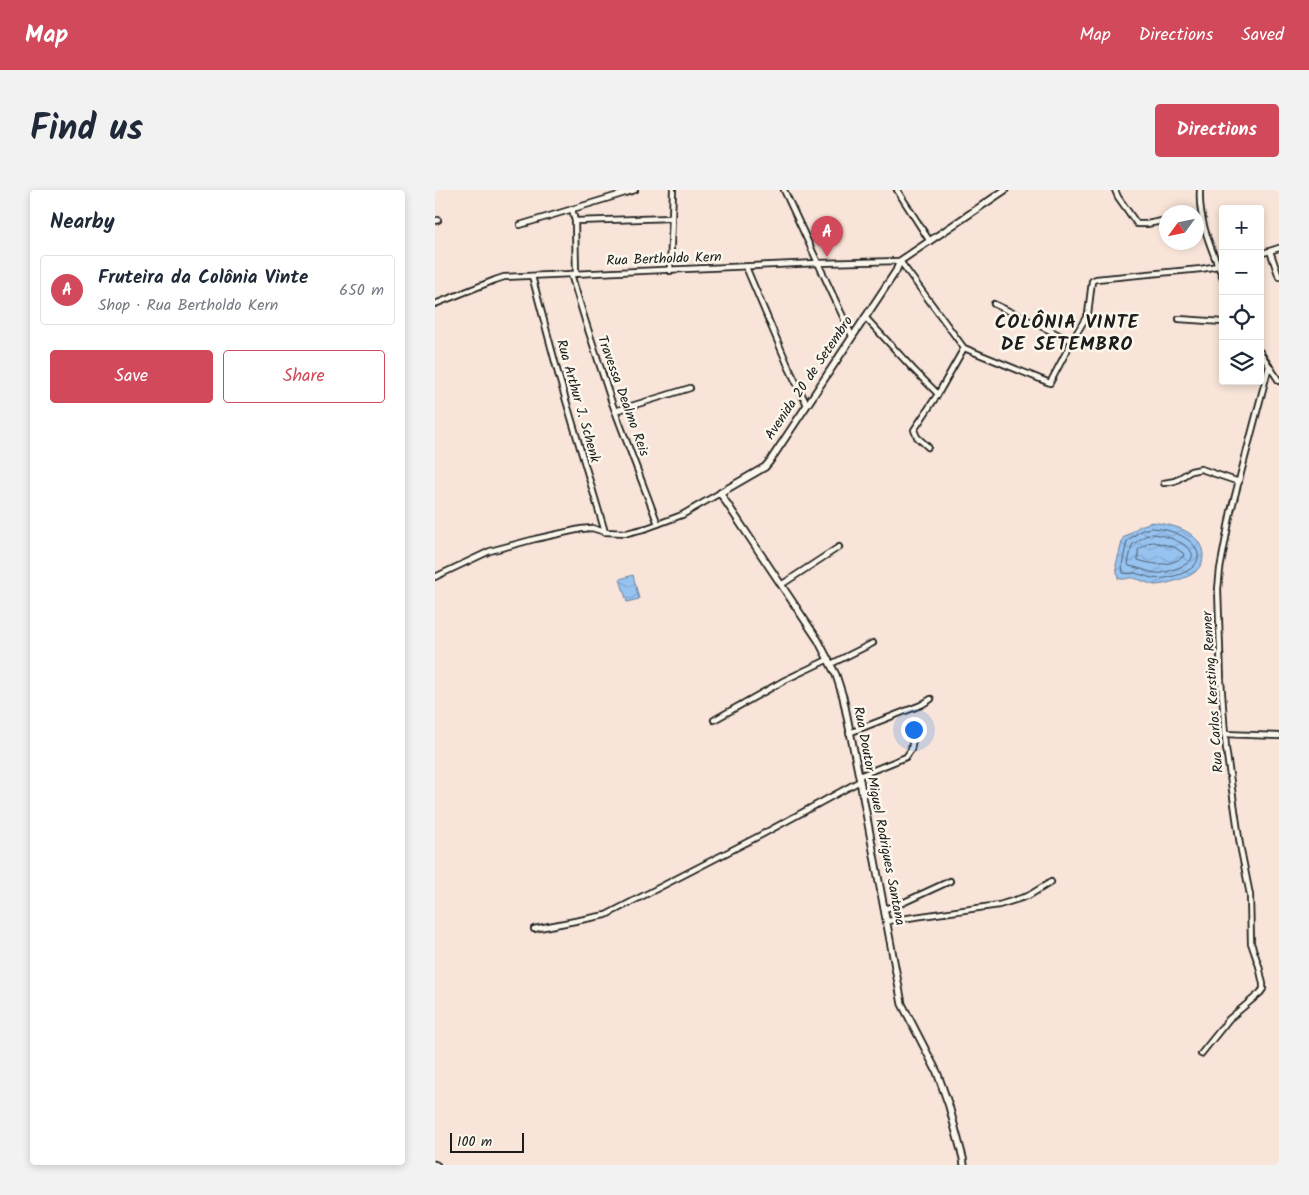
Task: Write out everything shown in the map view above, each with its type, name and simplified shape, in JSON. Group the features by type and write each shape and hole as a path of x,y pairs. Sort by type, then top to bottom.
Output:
{"street":[{"path":"520,225 635,190"},
{"path":"670,271 673,190"},
{"path":"784,190 852,336"},
{"path":"897,190 929,240"},
{"name":"Avenida 20 de Setembro","path":"435,577 484,553 510,544 581,529 592,528 605,532 627,533 658,524 682,515 765,467 896,271 900,261 1005,190"},
{"path":"1115,190 1134,222 1141,225 1159,222"},
{"path":"1199,205 1200,190"},
{"name":"Travessa Dealmo Reis","path":"573,209 575,221 574,274 587,329 615,411 658,524"},
{"path":"575,221 672,218"},
{"path":"1204,226 1219,261"},
{"path":"1264,253 1279,248"},
{"path":"1270,251 1279,277"},
{"path":"900,261 964,348 1048,383 1052,381 1088,314 1091,300 1091,283 1098,279 1219,266"},
{"name":"Rua Bertholdo Kern","path":"435,304 495,280 532,276 900,261"},
{"path":"745,267 807,405"},
{"name":"Rua Arthur J. Schenk","path":"532,276 559,377 605,532"},
{"path":"994,304 1072,341"},
{"path":"865,317 938,394"},
{"path":"1179,319 1219,322"},
{"path":"928,447 917,437 914,430 938,394 964,348"},
{"path":"1264,358 1279,381"},
{"name":"Rua Carlos Kersting Renner","path":"1201,1054 1229,1019 1263,989 1259,966 1251,943 1250,895 1237,826 1224,734 1219,590 1225,538 1269,366"},
{"path":"615,411 690,388"},
{"path":"1164,484 1175,481 1196,469 1239,482"},
{"name":"Rua Doutor Miguel Rodrigues Santana","path":"720,493 830,662 843,697 902,1004 937,1072 949,1106 964,1165"},
{"path":"781,585 839,547"},
{"path":"714,720 785,680 873,643"},
{"path":"849,733 921,705 931,699"},
{"path":"1224,734 1279,736"},
{"path":"534,930 606,915 761,835 859,779 906,757 911,750 913,739"},
{"path":"884,909 898,905 949,881"},
{"path":"887,922 999,905 1028,896 1051,882"}],"water":[{"path":"1152,522 1180,529 1189,533 1198,541 1203,551 1203,557 1195,572 1189,576 1158,585 1133,578 1118,578 1116,565 1123,538 1140,526"},
{"path":"633,575 639,599 627,602 620,579"}],"place":[{"name":"Fruteira da Colônia Vinte","path":"827,257"}],"district":[{"name":"COLÔNIA VINTE DE SETEMBRO","path":"1067,334"}]}
